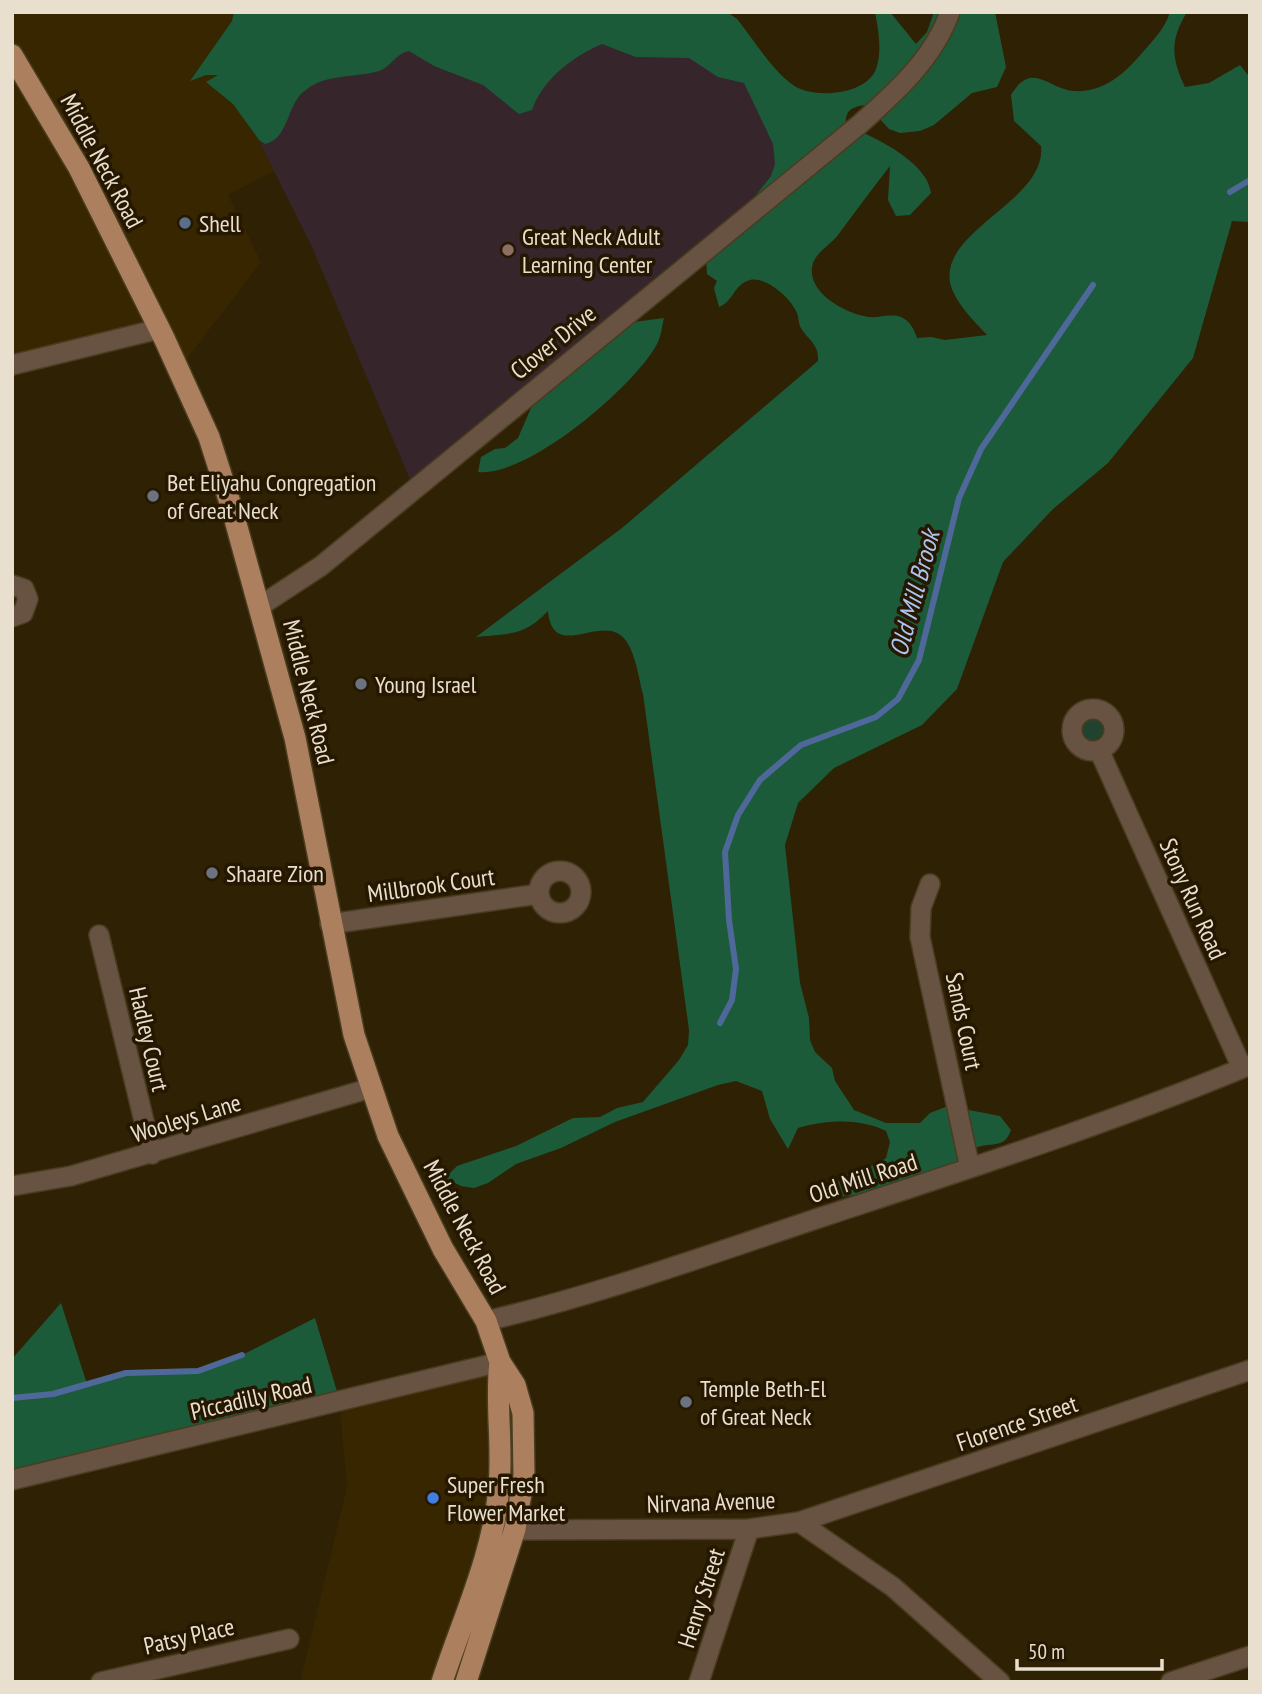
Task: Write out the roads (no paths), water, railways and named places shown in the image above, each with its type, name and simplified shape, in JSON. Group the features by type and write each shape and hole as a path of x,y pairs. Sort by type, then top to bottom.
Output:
{"main road":[{"name":"Middle Neck Road","path":"12,55 79,168 209,437 260,606 311,806 330,924 354,1035 371,1088 408,1180 443,1249 486,1321 500,1362 515,1385 523,1413 524,1476 515,1529 466,1682"},
{"name":"Middle Neck Road","path":"442,1682 493,1530 499,1485 496,1392 500,1362"}],"street":[{"name":"Clover Drive","path":"260,606 321,566 893,94 930,52 943,33 950,12"},
{"path":"12,365 159,329"},
{"path":"12,585 24,589 28,604 23,613 12,617"},
{"name":"Stony Run Road","path":"1100,750 1246,1067"},
{"name":"Sands Court","path":"930,884 921,908 920,937 970,1168"},
{"name":"Millbrook Court","path":"330,924 538,894"},
{"name":"Hadley Court","path":"99,935 152,1154"},
{"name":"Old Mill Road","path":"486,1321 614,1286 970,1168 1160,1103 1246,1067"},
{"name":"Wooleys Lane","path":"12,1186 71,1176 152,1154 371,1088"},
{"name":"Piccadilly Road","path":"12,1480 500,1362"},
{"name":"Florence Street","path":"799,1522 1250,1370"},
{"name":"Nirvana Avenue","path":"493,1530 749,1529 799,1522 893,1587 1000,1682"},
{"name":"Henry Street","path":"699,1682 749,1529"},
{"name":"Patsy Place","path":"101,1682 289,1639"},
{"path":"1171,1682 1250,1656"}],"waterway":[{"name":"Old Mill Brook","path":"1230,192 1250,180"},
{"name":"Old Mill Brook","path":"720,1023 732,1000 736,969 729,920 725,852 738,815 760,780 801,745 876,717 898,699 919,660 959,498 981,449 1093,285"},
{"name":"Old Mill Brook","path":"12,1398 53,1394 126,1373 198,1371 242,1355"}],"place":[{"name":"Shell","path":"185,223"},
{"name":"Great Neck Adult Learning Center","path":"508,250"},
{"name":"Bet Eliyahu Congregation of Great Neck","path":"153,496"},
{"name":"Young Israel","path":"361,684"},
{"name":"Shaare Zion","path":"212,873"},
{"name":"Temple Beth-El of Great Neck","path":"686,1402"},
{"name":"Super Fresh Flower Market","path":"433,1498"}]}
